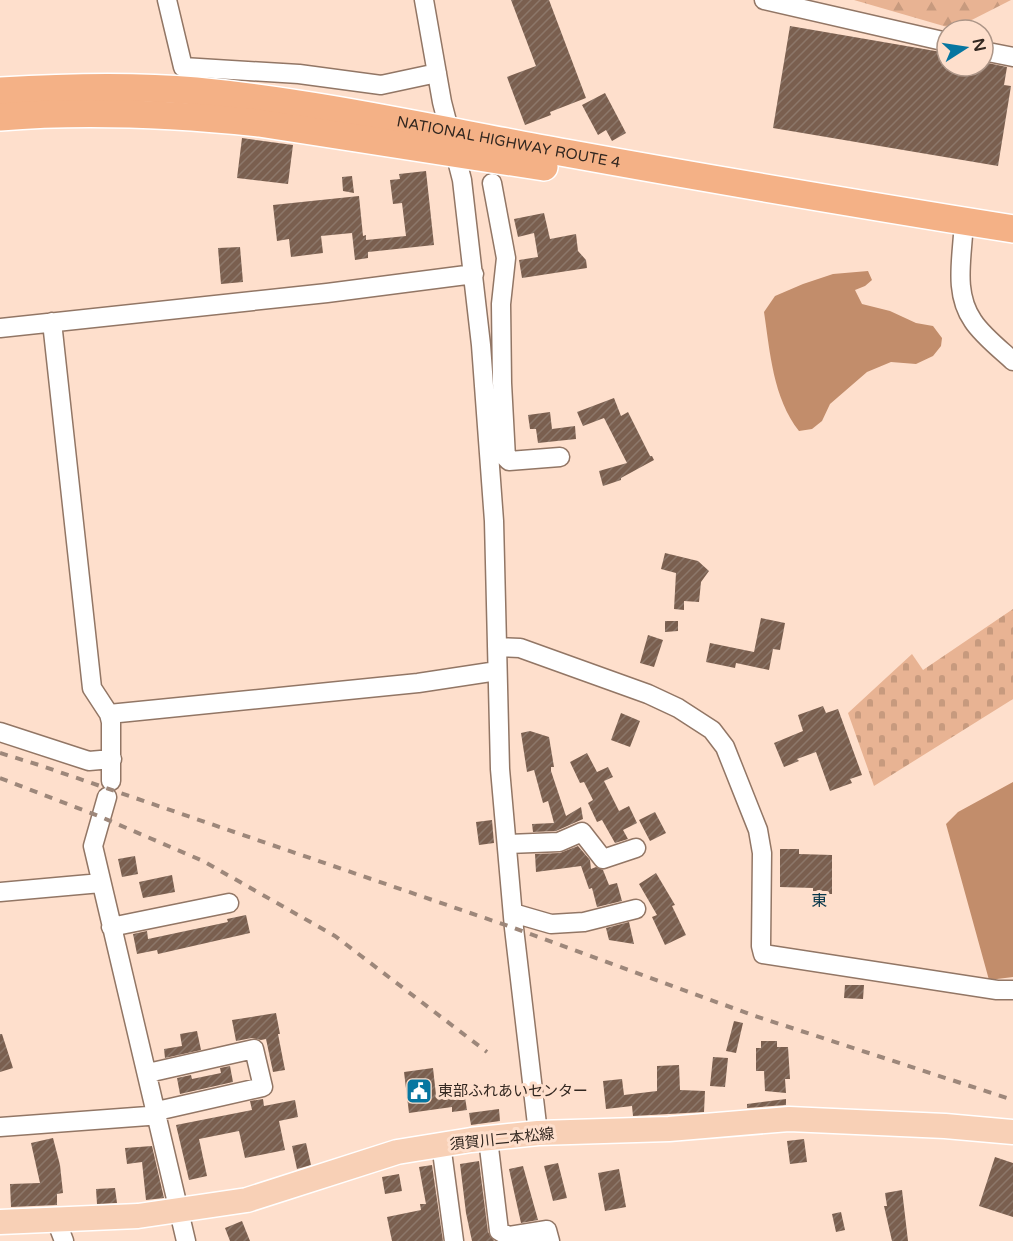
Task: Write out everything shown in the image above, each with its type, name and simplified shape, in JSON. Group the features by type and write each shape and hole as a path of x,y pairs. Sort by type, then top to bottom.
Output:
{"highway":[{"name":"NATIONAL HIGHWAY ROUTE 4","path":"0,91 64,88 193,91 289,102 381,117 453,143 1013,243"},
{"name":"NATIONAL HIGHWAY ROUTE 4","path":"0,117 95,113 213,118 453,143 1013,229"}],"main road":[{"name":"須賀川二本松線","path":"0,1222 60,1230 247,1200 397,1152 441,1144 538,1134 669,1129 789,1119 945,1126 1013,1132"}],"street":[{"path":"167,0 183,67 299,74 381,85 437,73"},
{"path":"424,0 442,102 462,180 474,280 494,521 500,769 513,913 538,1134"},
{"path":"764,0 935,39"},
{"path":"995,53 1013,57"},
{"path":"492,183 506,258 502,286 502,383 506,458 509,461 560,457"},
{"path":"963,235 961,293 973,321 1013,361"},
{"path":"0,328 327,293 474,280 502,286"},
{"path":"52,322 92,688 109,714 112,759 109,789 93,846 186,1241"},
{"path":"497,647 520,648 648,694 678,708 712,730 725,747 758,830 762,854 761,946 763,954 894,976 997,990 1013,990"},
{"path":"109,714 407,684 497,671"},
{"path":"0,732 89,761 112,759"},
{"path":"508,844 559,842 582,832 603,860 636,848"},
{"path":"0,892 101,883"},
{"path":"111,927 229,903"},
{"path":"513,913 551,924 584,922 636,909"},
{"path":"0,1127 148,1116 157,1111 263,1087 254,1049 148,1073"},
{"path":"488,1139 499,1231 508,1236 547,1230 550,1241"},
{"path":"441,1144 454,1241"}],"green space":[{"path":"854,0 1011,0 976,18 935,18 935,23"},
{"path":"1013,609 1013,699 874,786 848,713 912,654 923,670"}],"shaded area":[{"path":"868,271 872,280 855,290 862,304 890,311 916,323 933,326 942,338 941,346 933,356 916,364 891,362 867,372 830,404 822,421 812,429 799,431 783,404 778,389 764,312 775,296 803,284 833,274"},
{"path":"1013,782 1013,977 989,980 946,824 958,812"}],"building":[{"path":"511,0 549,0 586,98 525,125 507,77 536,66"},
{"path":"790,26 935,51 935,78 995,78 995,64 1007,67 1004,85 1011,86 998,166 773,128"},
{"path":"605,93 626,133 612,141 606,130 598,135 582,105"},
{"path":"242,138 293,145 288,184 237,178"},
{"path":"426,171 434,245 368,252 368,258 355,260 352,233 321,236 323,253 291,257 289,239 277,241 273,205 359,196 363,236 366,235 366,240 406,236 402,203 393,204 390,180 400,179 399,174"},
{"path":"352,176 354,193 343,191 342,177"},
{"path":"544,213 550,239 576,234 578,251 586,260 587,268 522,278 519,260 538,257 534,233 518,237 514,219"},
{"path":"240,247 243,282 221,284 218,248"},
{"path":"614,398 621,416 628,412 654,460 621,480 603,486 599,471 627,463 604,418 583,426 577,412"},
{"path":"550,412 552,429 575,426 576,439 538,443 536,429 530,429 528,415"},
{"path":"665,553 698,561 709,571 701,582 699,602 684,601 684,610 674,609 676,573 661,569"},
{"path":"761,618 785,623 780,650 773,649 769,670 736,663 735,668 706,662 710,643 754,652"},
{"path":"665,621 678,621 678,631 665,632"},
{"path":"648,635 663,640 654,667 640,663"},
{"path":"823,706 826,713 838,709 862,775 850,779 852,783 830,791 816,752 784,767 774,743 803,731 798,715"},
{"path":"621,713 640,721 630,747 611,740"},
{"path":"530,731 549,737 554,767 551,767 551,771 566,816 581,807 583,819 556,831 533,832 532,824 554,823 548,801 543,803 534,770 527,772 521,733"},
{"path":"587,753 597,772 608,767 613,777 604,781 619,811 629,806 637,823 623,830 628,839 615,843 602,820 597,822 588,803 593,800 584,782 580,783 570,762"},
{"path":"655,812 666,833 650,841 639,820"},
{"path":"492,820 494,843 479,845 476,822"},
{"path":"578,846 590,860 591,869 596,867 603,870 609,885 617,883 622,901 597,907 592,888 589,889 581,866 536,872 535,854 560,853"},
{"path":"780,849 799,849 799,854 832,855 832,894 813,894 813,888 780,887"},
{"path":"135,856 138,874 122,877 118,859"},
{"path":"656,873 675,905 672,906 686,935 665,945 652,917 657,915 639,884"},
{"path":"172,875 175,892 143,898 139,882"},
{"path":"246,915 250,933 158,954 157,950 137,954 133,934 147,931 148,939 228,922 227,919"},
{"path":"629,922 634,944 609,940 606,928"},
{"path":"845,985 864,985 863,999 844,998"},
{"path":"276,1013 285,1070 273,1072 266,1039 252,1038 236,1041 232,1020"},
{"path":"734,1021 743,1023 736,1053 726,1051"},
{"path":"197,1031 201,1050 165,1058 164,1049 182,1046 180,1034"},
{"path":"0,1034 2,1034 13,1068 0,1072"},
{"path":"761,1041 777,1041 777,1047 788,1047 790,1079 785,1079 786,1093 765,1091 764,1071 756,1071 756,1048 761,1048"},
{"path":"713,1057 728,1058 725,1087 710,1086"},
{"path":"679,1065 680,1090 705,1091 704,1112 633,1116 632,1106 606,1109 603,1081 622,1079 624,1095 657,1091 657,1066"},
{"path":"230,1066 233,1082 180,1094 177,1078 191,1075 192,1079 221,1073 220,1068"},
{"path":"433,1068 436,1095 464,1091 467,1110 452,1112 452,1107 409,1113 404,1072"},
{"path":"263,1099 264,1106 295,1100 298,1117 279,1121 285,1150 245,1158 239,1131 199,1139 207,1176 189,1180 176,1125 252,1110 250,1101"},
{"path":"786,1099 786,1105 747,1108 747,1104"},
{"path":"499,1109 500,1121 471,1125 469,1113"},
{"path":"53,1138 60,1165 63,1193 57,1194 57,1205 11,1207 10,1184 40,1183 31,1143"},
{"path":"804,1139 807,1162 790,1164 787,1141"},
{"path":"306,1143 311,1165 297,1169 292,1146"},
{"path":"152,1146 164,1198 146,1200 142,1162 127,1164 125,1148"},
{"path":"995,1157 1013,1163 1013,1217 979,1206"},
{"path":"479,1161 488,1232 494,1241 472,1241 466,1213 460,1164"},
{"path":"558,1163 567,1198 553,1201 544,1166"},
{"path":"432,1165 443,1241 392,1241 387,1217 421,1210 420,1204 426,1204 419,1167"},
{"path":"523,1166 538,1220 521,1223 509,1169"},
{"path":"619,1169 626,1207 605,1211 598,1173"},
{"path":"399,1174 402,1191 385,1194 382,1177"},
{"path":"115,1188 117,1203 97,1204 96,1189"},
{"path":"902,1190 908,1241 892,1241 884,1206 887,1206 885,1193"},
{"path":"841,1212 845,1230 836,1232 832,1214"},
{"path":"242,1221 250,1241 230,1241 225,1228"}],"railway":[{"path":"0,753 514,928 752,1015 1013,1100"},
{"path":"0,778 101,817 203,861 335,936 487,1052"}],"place":[{"name":"東部ふれあいセンター","path":"419,1091"}],"district":[{"name":"東","path":"819,900"}]}
